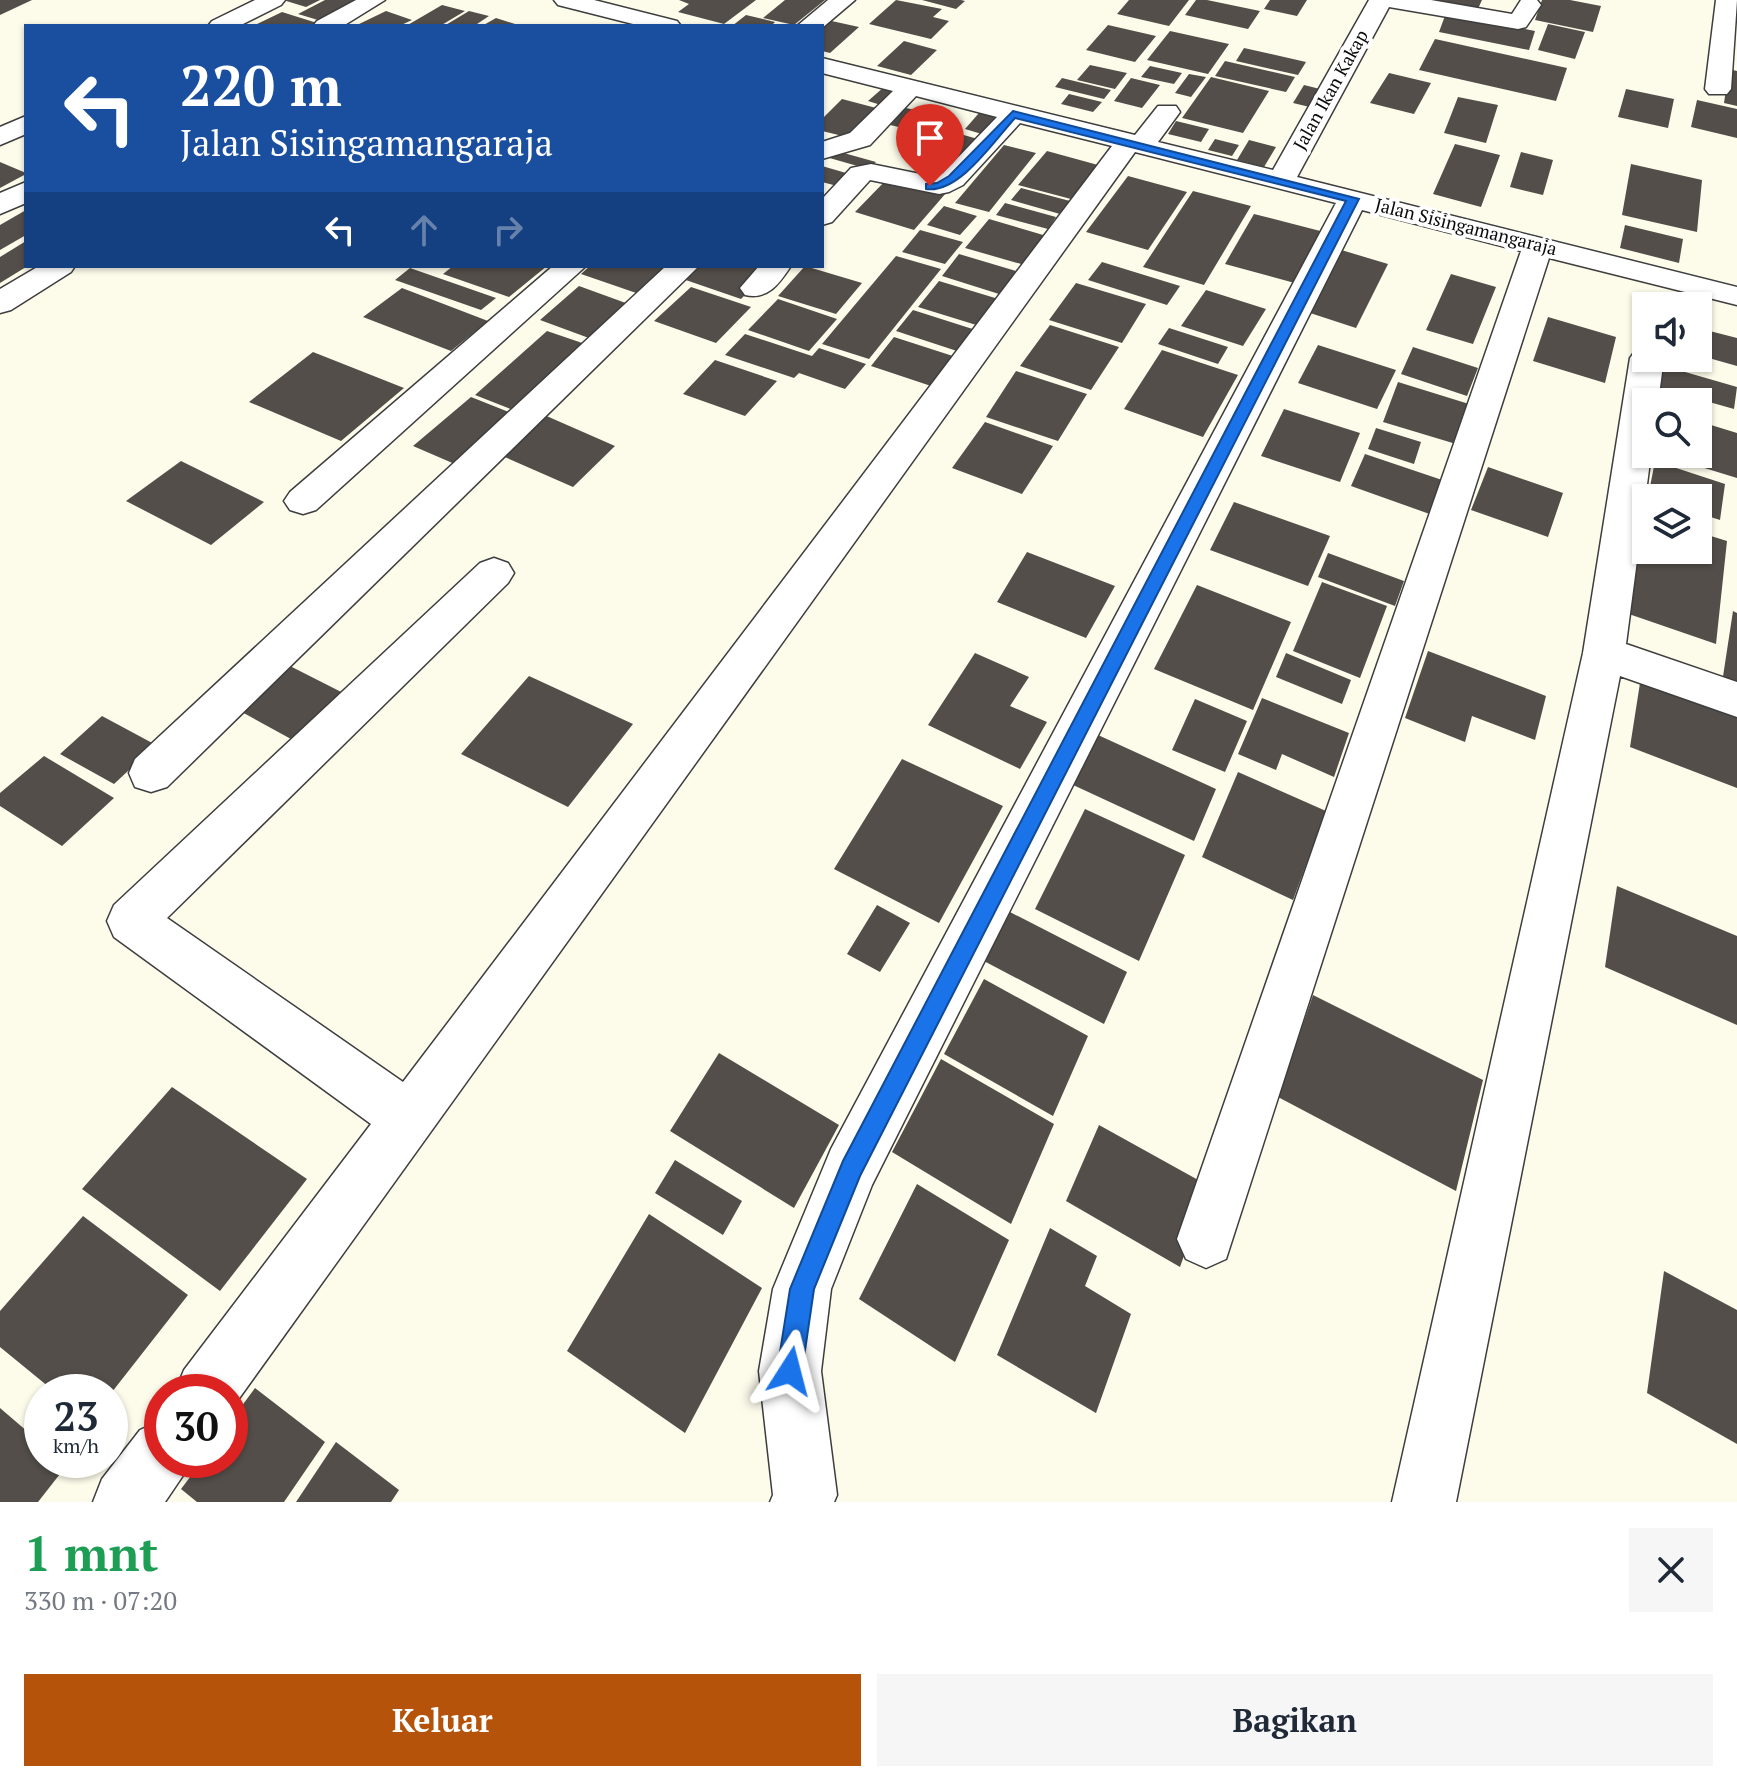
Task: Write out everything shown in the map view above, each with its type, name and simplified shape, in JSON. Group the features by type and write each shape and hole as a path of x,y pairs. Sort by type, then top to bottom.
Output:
{"street":[{"path":"224,24 273,0"},
{"path":"329,24 373,0"},
{"path":"566,0 661,24"},
{"path":"812,24 843,0"},
{"name":"Jalan Ikan Kakap","path":"1281,181 1381,0"},
{"path":"1390,0 1518,22 1529,5"},
{"path":"1718,89 1728,0"},
{"name":"Jalan Sisingamangaraja","path":"824,65 1538,246 1657,291 1737,296"},
{"path":"824,150 860,139 911,87"},
{"path":"219,1374 1135,144 1167,112"},
{"path":"824,214 861,174 871,172 939,186 953,179 1013,115"},
{"path":"0,137 24,125"},
{"path":"802,1502 805,1495 790,1371 802,1289 851,1169 1353,199"},
{"path":"1206,1239 1538,246"},
{"path":"0,303 57,268"},
{"path":"303,501 569,268"},
{"path":"151,773 682,268"},
{"path":"1424,1502 1604,653 1645,372"},
{"path":"408,1118 131,921 494,573"},
{"path":"1604,653 1737,700"},
{"path":"125,1502 144,1476"}],"building":[{"path":"0,0 32,0 0,15"},
{"path":"283,0 320,0 306,7"},
{"path":"325,0 356,0 318,20 298,14"},
{"path":"679,0 756,0 724,24 678,12 689,4"},
{"path":"785,0 825,0 795,24 763,18"},
{"path":"896,0 942,9 933,17 949,21 931,39 869,24"},
{"path":"922,0 961,0 965,1 956,9"},
{"path":"1129,0 1189,0 1169,26 1117,14"},
{"path":"1196,0 1260,11 1248,29 1185,15"},
{"path":"1270,0 1307,0 1297,16 1264,9"},
{"path":"1428,0 1482,0 1477,11"},
{"path":"1542,0 1570,0 1601,6 1593,32 1535,20"},
{"path":"442,5 465,11 443,24 409,24"},
{"path":"386,11 412,20 403,24 359,24"},
{"path":"469,11 489,16 477,24 447,24"},
{"path":"282,12 317,23 315,24 257,24"},
{"path":"1446,13 1535,31 1529,50 1439,32"},
{"path":"746,15 775,22 773,24 735,24"},
{"path":"496,18 515,24 486,24"},
{"path":"827,20 859,27 830,53 824,52 822,24"},
{"path":"1548,24 1585,32 1575,59 1538,50"},
{"path":"1108,25 1156,36 1135,62 1086,50"},
{"path":"1170,31 1229,44 1208,74 1147,60"},
{"path":"1435,39 1567,68 1556,101 1419,70"},
{"path":"904,41 937,50 911,75 877,66"},
{"path":"1244,48 1306,62 1298,75 1236,61"},
{"path":"1225,61 1295,77 1286,92 1215,76"},
{"path":"1090,65 1127,73 1115,89 1077,80"},
{"path":"1150,66 1182,73 1174,84 1141,77"},
{"path":"1729,69 1737,71 1737,106 1724,103"},
{"path":"1389,73 1431,83 1414,114 1370,103"},
{"path":"1189,74 1206,77 1191,97 1175,93"},
{"path":"1211,77 1269,91 1243,133 1182,118"},
{"path":"1062,78 1111,90 1104,99 1055,87"},
{"path":"1131,78 1160,85 1142,108 1114,101"},
{"path":"1304,85 1324,90 1314,108 1293,103"},
{"path":"884,87 900,91 884,106 868,101"},
{"path":"1626,89 1674,99 1668,128 1618,117"},
{"path":"1069,94 1102,102 1093,112 1061,104"},
{"path":"1458,97 1498,105 1486,143 1444,133"},
{"path":"842,99 880,109 851,138 824,131 824,117"},
{"path":"1697,100 1737,109 1737,138 1691,127"},
{"path":"898,106 931,114 915,131 882,123"},
{"path":"979,113 999,118 985,135 965,129"},
{"path":"1176,121 1209,129 1201,142 1168,134"},
{"path":"942,129 978,139 952,168 915,158"},
{"path":"1215,139 1239,145 1232,156 1208,150"},
{"path":"1249,140 1276,147 1264,167 1237,160"},
{"path":"1455,144 1500,155 1481,207 1433,194"},
{"path":"1004,145 1036,153 989,212 955,203"},
{"path":"833,150 876,162 868,169 826,157"},
{"path":"1047,151 1098,165 1071,199 1018,185"},
{"path":"1521,152 1553,160 1543,195 1510,187"},
{"path":"0,162 24,172 24,175 0,188"},
{"path":"1631,164 1702,180 1697,232 1622,215"},
{"path":"824,167 853,175 841,187 824,183"},
{"path":"1128,176 1187,192 1148,250 1086,232"},
{"path":"889,177 946,193 914,230 855,212"},
{"path":"1021,188 1070,201 1060,214 1011,200"},
{"path":"1193,191 1251,206 1204,285 1143,267"},
{"path":"1005,203 1056,217 1048,229 996,215"},
{"path":"944,206 977,216 960,235 927,225"},
{"path":"24,211 24,236 0,250 0,225"},
{"path":"1254,214 1328,233 1302,285 1225,264"},
{"path":"989,219 1050,237 1028,266 965,248"},
{"path":"1625,225 1683,239 1679,263 1620,248"},
{"path":"920,230 963,242 945,264 902,252"},
{"path":"24,242 24,268 0,283 0,257"},
{"path":"1338,249 1388,264 1356,328 1304,311"},
{"path":"959,254 1016,271 999,294 942,276"},
{"path":"896,256 941,269 869,359 822,344"},
{"path":"1102,262 1180,286 1167,305 1088,280"},
{"path":"410,268 496,298 481,310 395,280"},
{"path":"450,268 545,268 509,297 443,274"},
{"path":"588,268 668,268 645,296 581,274"},
{"path":"687,268 771,269 741,299 677,277"},
{"path":"803,268 862,283 836,314 778,296"},
{"path":"1451,274 1496,287 1473,344 1426,330"},
{"path":"939,281 1005,301 986,328 918,307"},
{"path":"1076,283 1146,304 1122,343 1049,320"},
{"path":"579,286 634,306 597,341 540,320"},
{"path":"691,287 751,307 716,343 654,321"},
{"path":"402,288 488,321 451,351 363,317"},
{"path":"1206,290 1266,309 1243,346 1181,326"},
{"path":"778,299 837,319 809,351 748,330"},
{"path":"913,310 982,332 966,354 896,331"},
{"path":"1548,317 1616,337 1605,383 1533,361"},
{"path":"1050,325 1119,347 1091,390 1020,366"},
{"path":"1169,328 1228,347 1218,364 1158,344"},
{"path":"547,331 594,347 523,414 475,395"},
{"path":"1712,332 1737,338 1737,366 1712,359"},
{"path":"745,334 812,356 819,348 866,364 845,389 799,373 794,378 725,355"},
{"path":"894,337 959,358 937,388 871,366"},
{"path":"1318,345 1396,370 1377,409 1298,383"},
{"path":"1413,347 1478,368 1467,396 1401,374"},
{"path":"1162,350 1238,375 1203,437 1124,409"},
{"path":"313,352 404,388 341,441 249,402"},
{"path":"715,360 777,381 745,416 683,394"},
{"path":"1016,371 1087,394 1058,441 986,417"},
{"path":"1659,372 1685,372 1737,387 1734,409 1712,403 1712,388 1656,387"},
{"path":"1398,382 1469,404 1456,444 1383,422"},
{"path":"471,397 521,417 464,468 413,446"},
{"path":"1284,409 1360,433 1340,482 1261,456"},
{"path":"542,414 615,446 573,487 498,454"},
{"path":"985,422 1053,446 1022,494 952,468"},
{"path":"1712,425 1737,433 1737,478 1704,468 1712,468"},
{"path":"1376,428 1421,442 1414,464 1368,449"},
{"path":"1365,454 1451,483 1438,517 1351,486"},
{"path":"181,461 264,502 211,545 126,501"},
{"path":"1488,467 1563,493 1548,537 1471,510"},
{"path":"1654,468 1676,468 1725,484 1720,520 1712,517 1712,484 1651,484"},
{"path":"1234,502 1330,536 1308,586 1210,550"},
{"path":"1712,536 1727,541 1716,644 1623,612 1632,560 1632,564 1712,564"},
{"path":"1027,552 1115,586 1086,638 997,602"},
{"path":"1328,553 1404,581 1395,606 1318,577"},
{"path":"1322,582 1387,606 1360,678 1293,651"},
{"path":"1197,585 1291,622 1253,710 1154,669"},
{"path":"1733,611 1737,613 1737,689 1722,683"},
{"path":"1428,651 1546,696 1535,740 1472,716 1465,742 1405,718"},
{"path":"975,653 1029,677 1010,706 1047,722 1020,769 928,725"},
{"path":"1286,653 1351,680 1342,704 1276,677"},
{"path":"288,665 359,701 311,750 240,711"},
{"path":"529,676 633,724 568,807 461,754"},
{"path":"1640,683 1737,718 1737,788 1630,747"},
{"path":"1262,698 1349,733 1334,777 1282,754 1276,770 1238,754"},
{"path":"1195,699 1247,721 1225,772 1172,750"},
{"path":"102,716 156,745 114,784 60,754"},
{"path":"1098,735 1216,789 1194,841 1071,784"},
{"path":"44,756 114,798 62,846 0,806 0,793"},
{"path":"902,759 1003,806 939,923 834,869"},
{"path":"1238,772 1326,811 1293,900 1202,857"},
{"path":"1085,809 1185,855 1139,961 1035,909"},
{"path":"1617,886 1737,936 1737,1025 1605,967"},
{"path":"877,905 910,923 880,972 847,954"},
{"path":"1008,911 1127,972 1104,1024 982,960"},
{"path":"984,979 1088,1036 1053,1116 944,1054"},
{"path":"1313,995 1483,1080 1456,1191 1278,1097"},
{"path":"719,1053 839,1125 794,1208 670,1131"},
{"path":"941,1059 1054,1124 1011,1224 892,1152"},
{"path":"172,1087 307,1179 220,1291 82,1189"},
{"path":"1099,1125 1209,1186 1180,1267 1066,1201"},
{"path":"675,1160 742,1201 723,1235 655,1193"},
{"path":"917,1184 1009,1240 955,1362 859,1299"},
{"path":"649,1214 762,1288 685,1433 567,1351"},
{"path":"83,1216 188,1295 126,1374 33,1374 0,1347 0,1311"},
{"path":"1050,1228 1097,1256 1085,1286 1131,1314 1096,1413 997,1355"},
{"path":"1664,1271 1737,1310 1737,1444 1647,1393"},
{"path":"255,1388 325,1442 284,1502 197,1502 181,1489 189,1478 248,1478 248,1398"},
{"path":"0,1408 24,1429 24,1478 57,1478 38,1502 0,1502"},
{"path":"336,1442 399,1490 391,1502 296,1502"}],"route":[{"path":"790,1371 802,1289 851,1169 1353,199 1013,115 953,179 939,186 930,186"}]}
